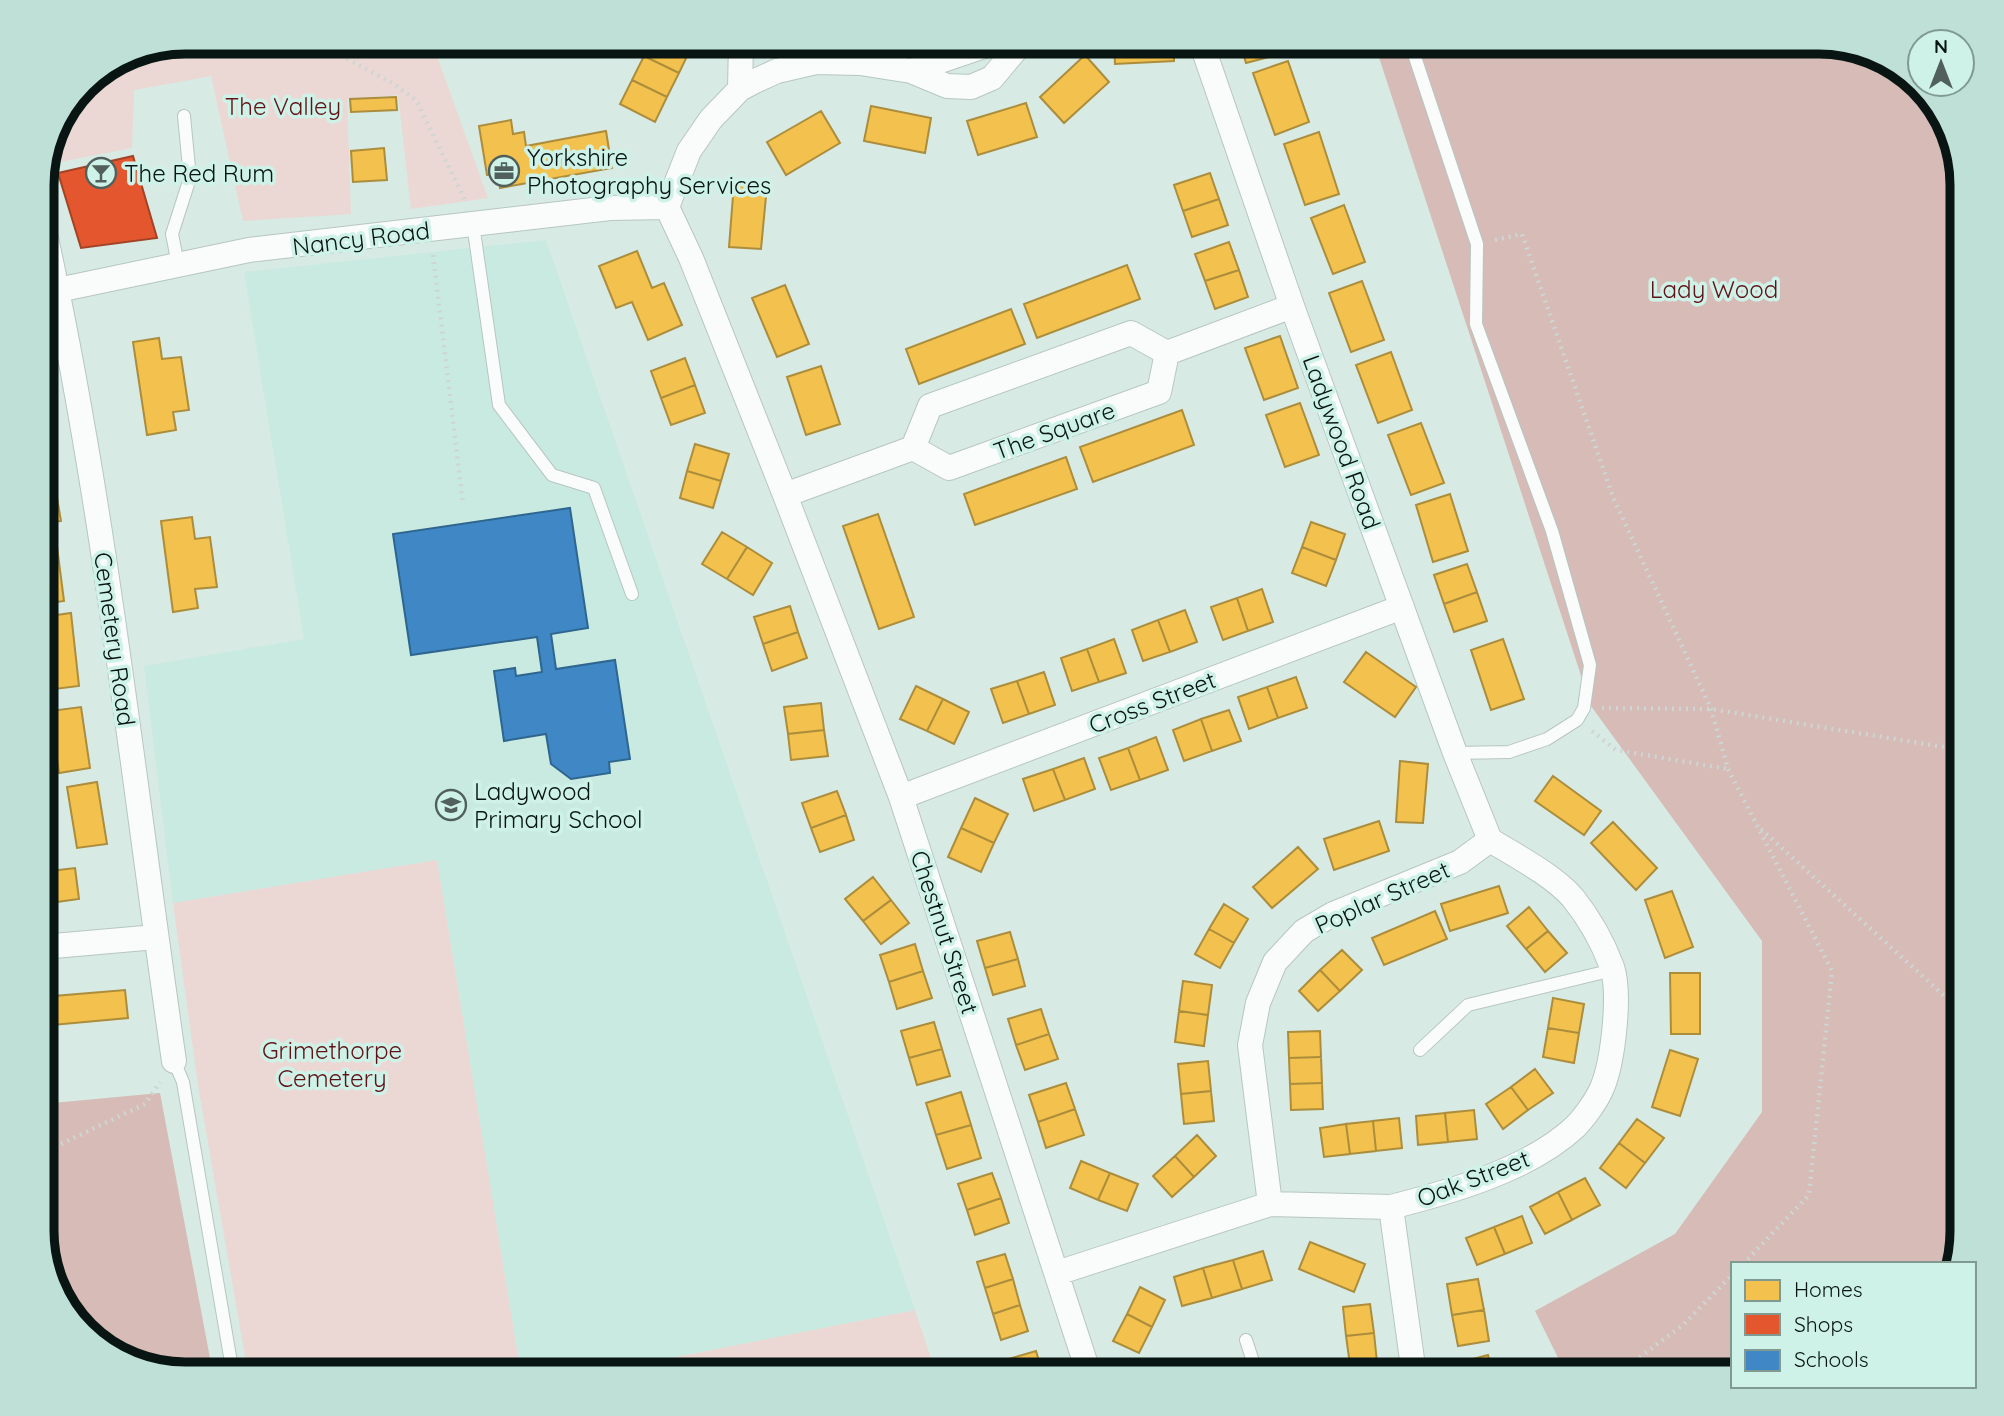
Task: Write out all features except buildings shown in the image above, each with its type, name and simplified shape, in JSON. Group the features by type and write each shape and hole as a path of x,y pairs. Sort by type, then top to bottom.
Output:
{"street":[{"path":"740,89 741,54"},
{"path":"807,54 740,89 711,119 689,151 667,207 691,258 785,495 913,448 930,406 1131,333 1167,353 1292,306"},
{"path":"819,54 911,71 947,86 971,87 992,78 1013,54"},
{"path":"911,71 960,54"},
{"name":"Ladywood Road","path":"1205,54 1292,306 1455,753 1490,840"},
{"name":"Nancy Road","path":"55,306 178,264 249,250 610,208 667,207"},
{"name":"Cemetery Road","path":"55,311 97,513 174,1061"},
{"name":"The Square","path":"913,448 949,468 1159,392 1167,353"},
{"name":"Chestnut Street","path":"785,495 901,797 1085,1362"},
{"name":"Cross Street","path":"901,797 1402,607"},
{"name":"Oak Street","path":"1411,1362 1391,1207 1446,1194 1486,1178 1536,1155 1575,1127 1602,1089 1612,1045 1616,1006 1613,970 1596,933 1572,897 1542,873 1490,840"},
{"name":"Poplar Street","path":"1270,1204 1250,1045 1258,1003 1275,962 1304,931 1333,914 1460,862 1490,840"},
{"path":"55,946 156,937"},
{"path":"1057,1272 1270,1204 1391,1207"}],"lane":[{"path":"996,54 1001,69"},
{"path":"1414,54 1478,244 1476,324 1552,531 1590,664 1584,708 1577,720 1546,739 1509,752 1455,753"},
{"path":"178,264 172,234 190,178 184,117"},
{"path":"473,224 499,405 552,475 594,488 632,594"},
{"path":"1420,1050 1468,1005 1613,970"},
{"path":"174,1061 183,1082 231,1362"},
{"path":"1245,1340 1253,1362"}],"path":[{"path":"338,54 392,83 416,100 462,190 473,224"},
{"path":"430,230 463,504"},
{"path":"1478,244 1522,234 1613,497 1711,709 1728,769 1832,971 1809,1195 1745,1262"},
{"path":"1584,708 1711,709 1950,748"},
{"path":"1577,720 1616,750 1728,769"},
{"path":"1758,826 1950,1001"},
{"path":"55,1147 145,1104 174,1061"},
{"path":"1634,1362 1684,1324 1731,1276"}],"shaded area":[{"name":"Ladywood Primary School","path":"546,240 915,1310 641,1362 519,1362 437,860 173,903 144,666 304,639 244,272"}],"green space":[{"name":"The Valley","path":"185,54 436,54 488,198 411,209 398,95 347,99 351,214 243,221 211,76 134,90 132,148 60,162 58,155 64,135 81,105 105,81 143,61"},
{"name":"Lady Wood","path":"1378,54 1836,55 1869,64 1899,81 1906,88 1906,98 1916,98 1928,112 1943,143 1950,185 1950,1231 1946,1262 1731,1262 1731,1362 1560,1362 1535,1311 1675,1234 1762,1112 1762,941 1591,706"},
{"name":"Grimethorpe Cemetery","path":"437,860 519,1362 246,1362 198,1085 173,903"},
{"path":"160,1093 211,1362 168,1361 135,1352 105,1335 81,1311 64,1281 57,1257 55,1103"},
{"path":"915,1310 932,1362 641,1362"}],"place":[{"name":"Yorkshire Photography Services","path":"504,171"},
{"name":"The Red Rum","path":"101,173"},
{"name":"Ladywood Primary School","path":"451,805"}]}
